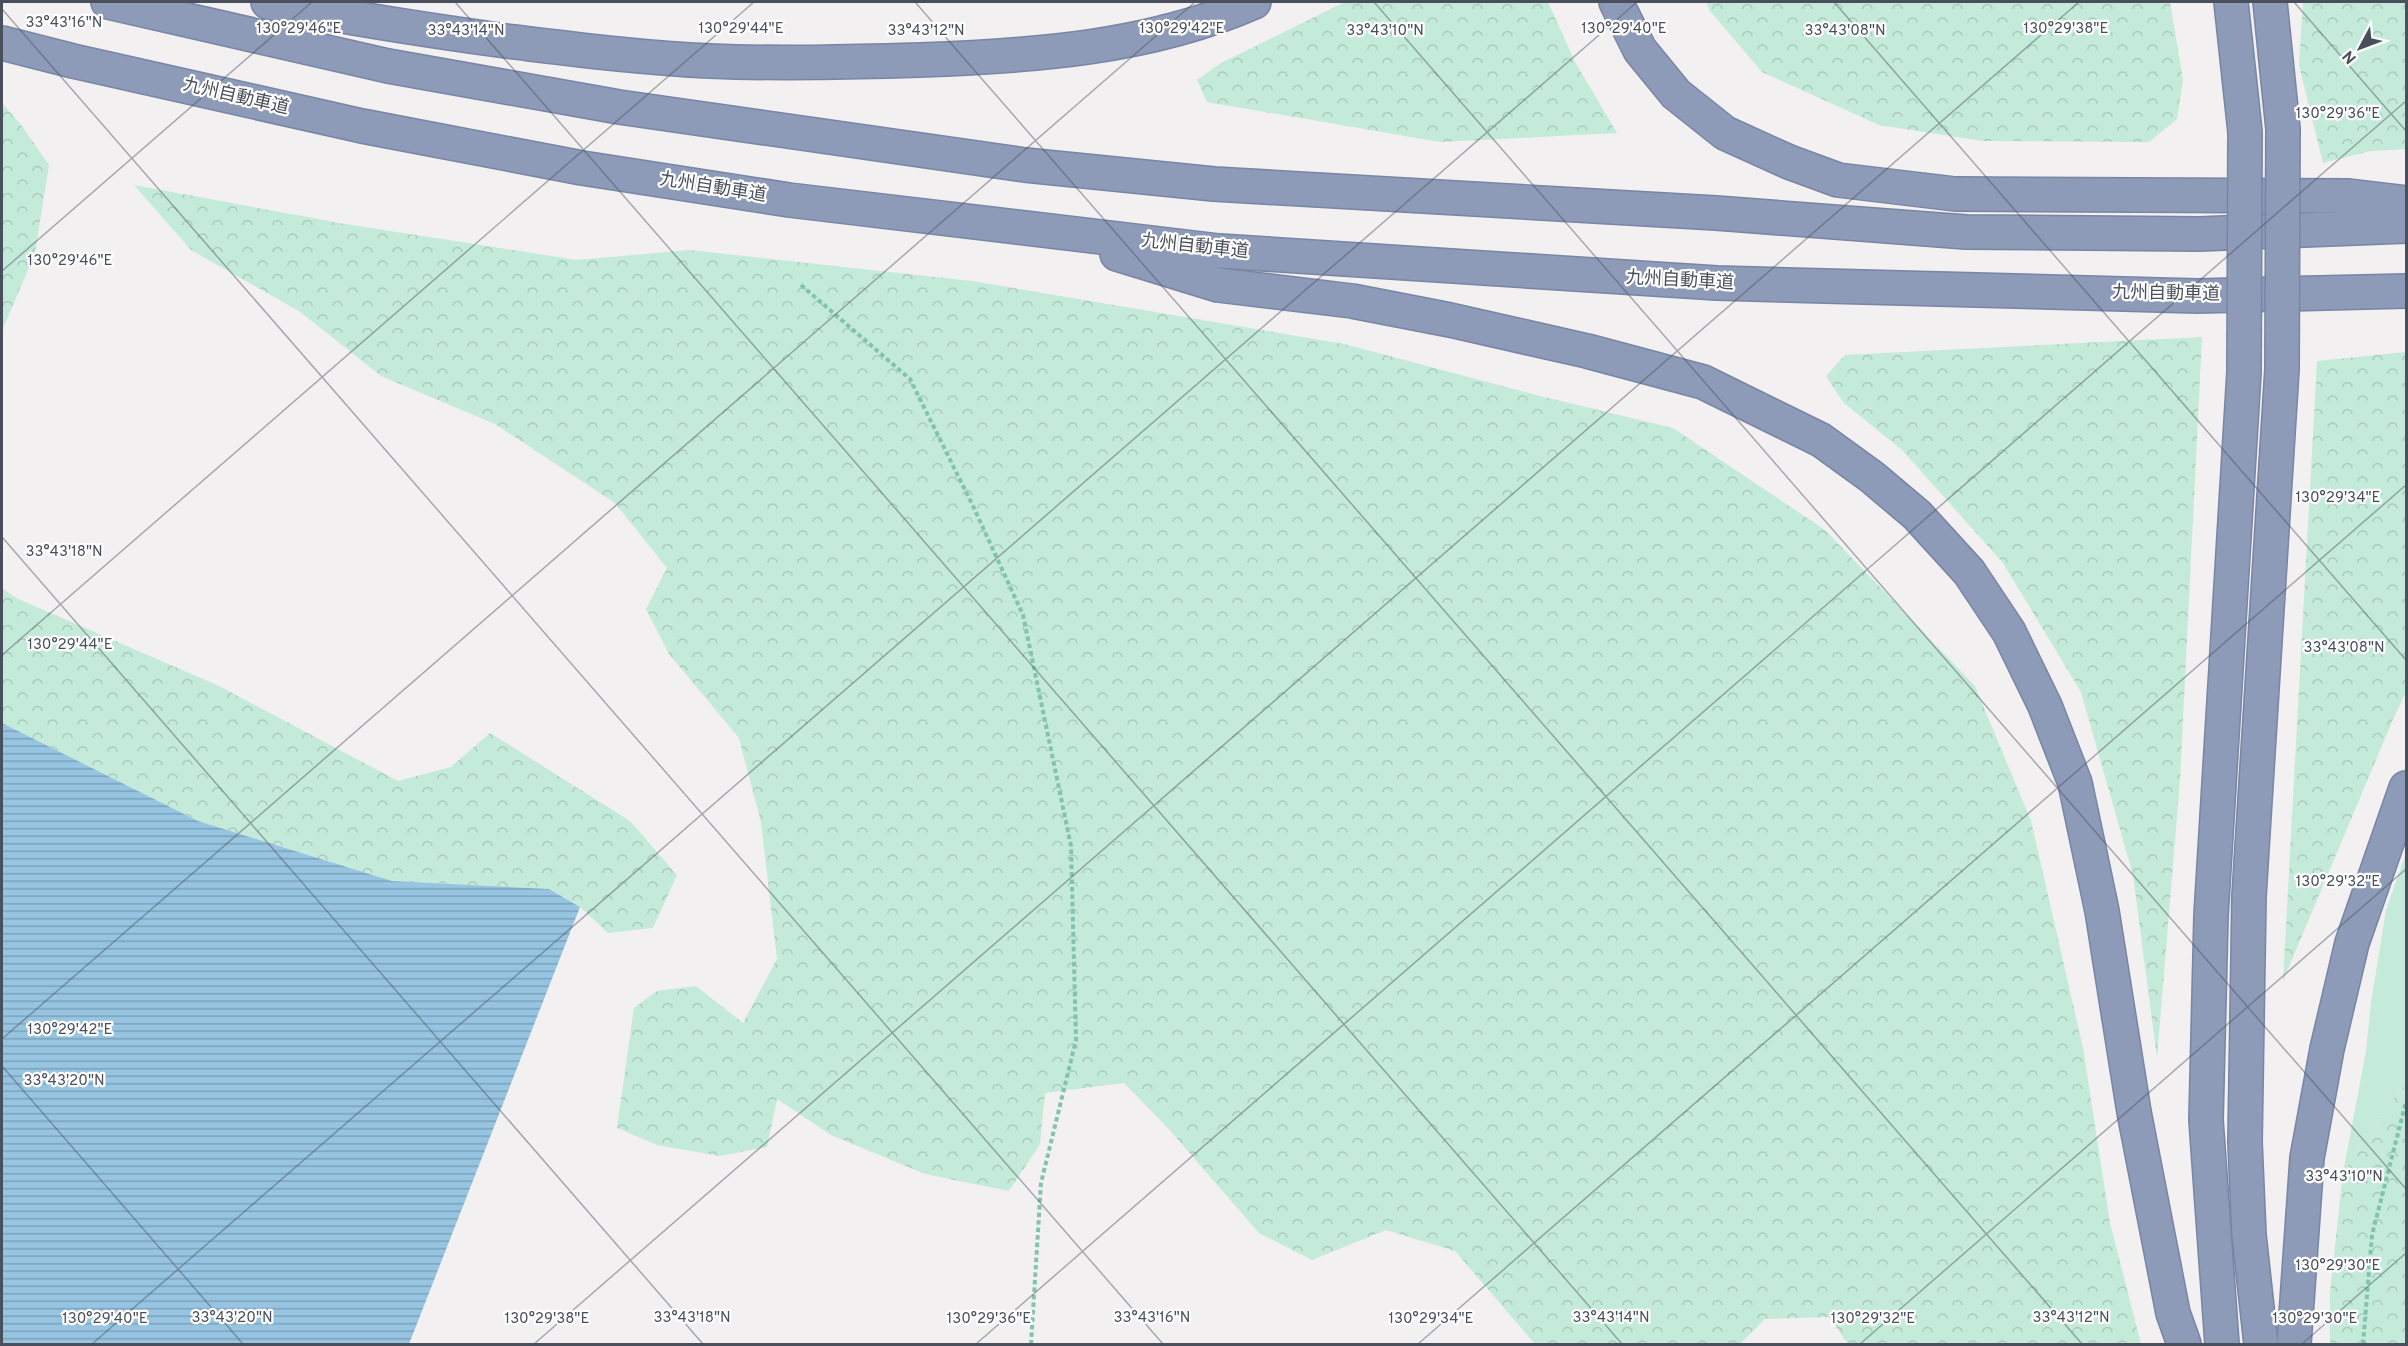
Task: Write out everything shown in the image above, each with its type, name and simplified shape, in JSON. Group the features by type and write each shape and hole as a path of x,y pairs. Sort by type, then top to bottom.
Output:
{"highway":[{"path":"108,2 388,66 619,107 1025,165 1214,184 1704,213 1966,232 2199,234 2406,226"},
{"path":"268,2 421,30 568,49 710,61 843,63 1062,52 1151,36 1229,13 1254,2"},
{"path":"1616,2 1640,50 1677,94 1725,133 1789,162 1838,180 1955,194 2349,196 2406,203"},
{"path":"2222,1344 2206,1120 2211,916 2244,372 2245,132 2231,2"},
{"path":"2261,1344 2249,1235 2245,1142 2249,908 2282,369 2283,129 2270,2"},
{"name":"九州自動車道","path":"2,43 362,126 582,168 789,200 1219,251 1717,284 2197,296 2406,291"},
{"path":"1034,229 1218,285 1353,301 1440,318 1587,351 1703,382 1821,440 1872,477 1917,515 1969,572 2009,632 2045,706 2075,783 2102,911 2134,1112 2173,1313 2184,1344"},
{"path":"2294,1344 2307,1158 2326,1049 2352,943 2406,788"}],"path":[{"path":"801,285 910,379 973,506 1023,615 1071,846 1076,1041 1041,1183 1030,1344"},
{"path":"2363,1344 2372,1236 2406,1102"}],"green space":[{"path":"1345,2 1548,2 1575,62 1617,133 1440,142 1207,102 1197,80 1221,63"},
{"path":"1706,2 2170,2 2183,80 2177,119 2149,142 1983,141 1879,125 1762,72 1710,11"},
{"path":"2303,2 2406,2 2406,149 2370,151 2323,163 2299,65"},
{"path":"2,103 22,126 49,165 35,253 2,331"},
{"path":"134,185 345,224 577,260 689,250 972,281 1344,344 1540,396 1673,428 1825,530 1975,686 2031,821 2083,1048 2110,1223 2141,1344 1848,1344 1829,1317 1765,1319 1740,1344 1535,1344 1455,1251 1386,1230 1312,1260 1259,1233 1167,1127 1124,1083 1045,1093 1040,1144 1009,1191 925,1174 831,1135 777,1099 767,1147 720,1156 657,1145 617,1128 634,1008 657,991 696,986 743,1023 777,959 761,822 739,738 669,654 646,609 667,568 615,503 495,424 381,376 299,311 191,250"},
{"path":"2202,337 2180,780 2157,1058 2133,875 2081,692 2003,563 1903,451 1843,402 1826,376 1845,355"},
{"path":"2406,352 2406,692 2283,981 2317,361"},
{"path":"2,588 16,598 219,686 398,781 451,767 490,733 630,821 677,875 653,928 608,933 580,907 549,889 392,881 198,821 2,723"},
{"path":"2406,853 2406,1086 2400,1089 2343,1173 2366,1051 2386,910"},
{"path":"2406,1086 2406,1344 2330,1344 2330,1292 2343,1173 2400,1089"}],"water":[{"path":"2,723 198,821 392,881 549,889 580,907 409,1344 2,1344"}]}
